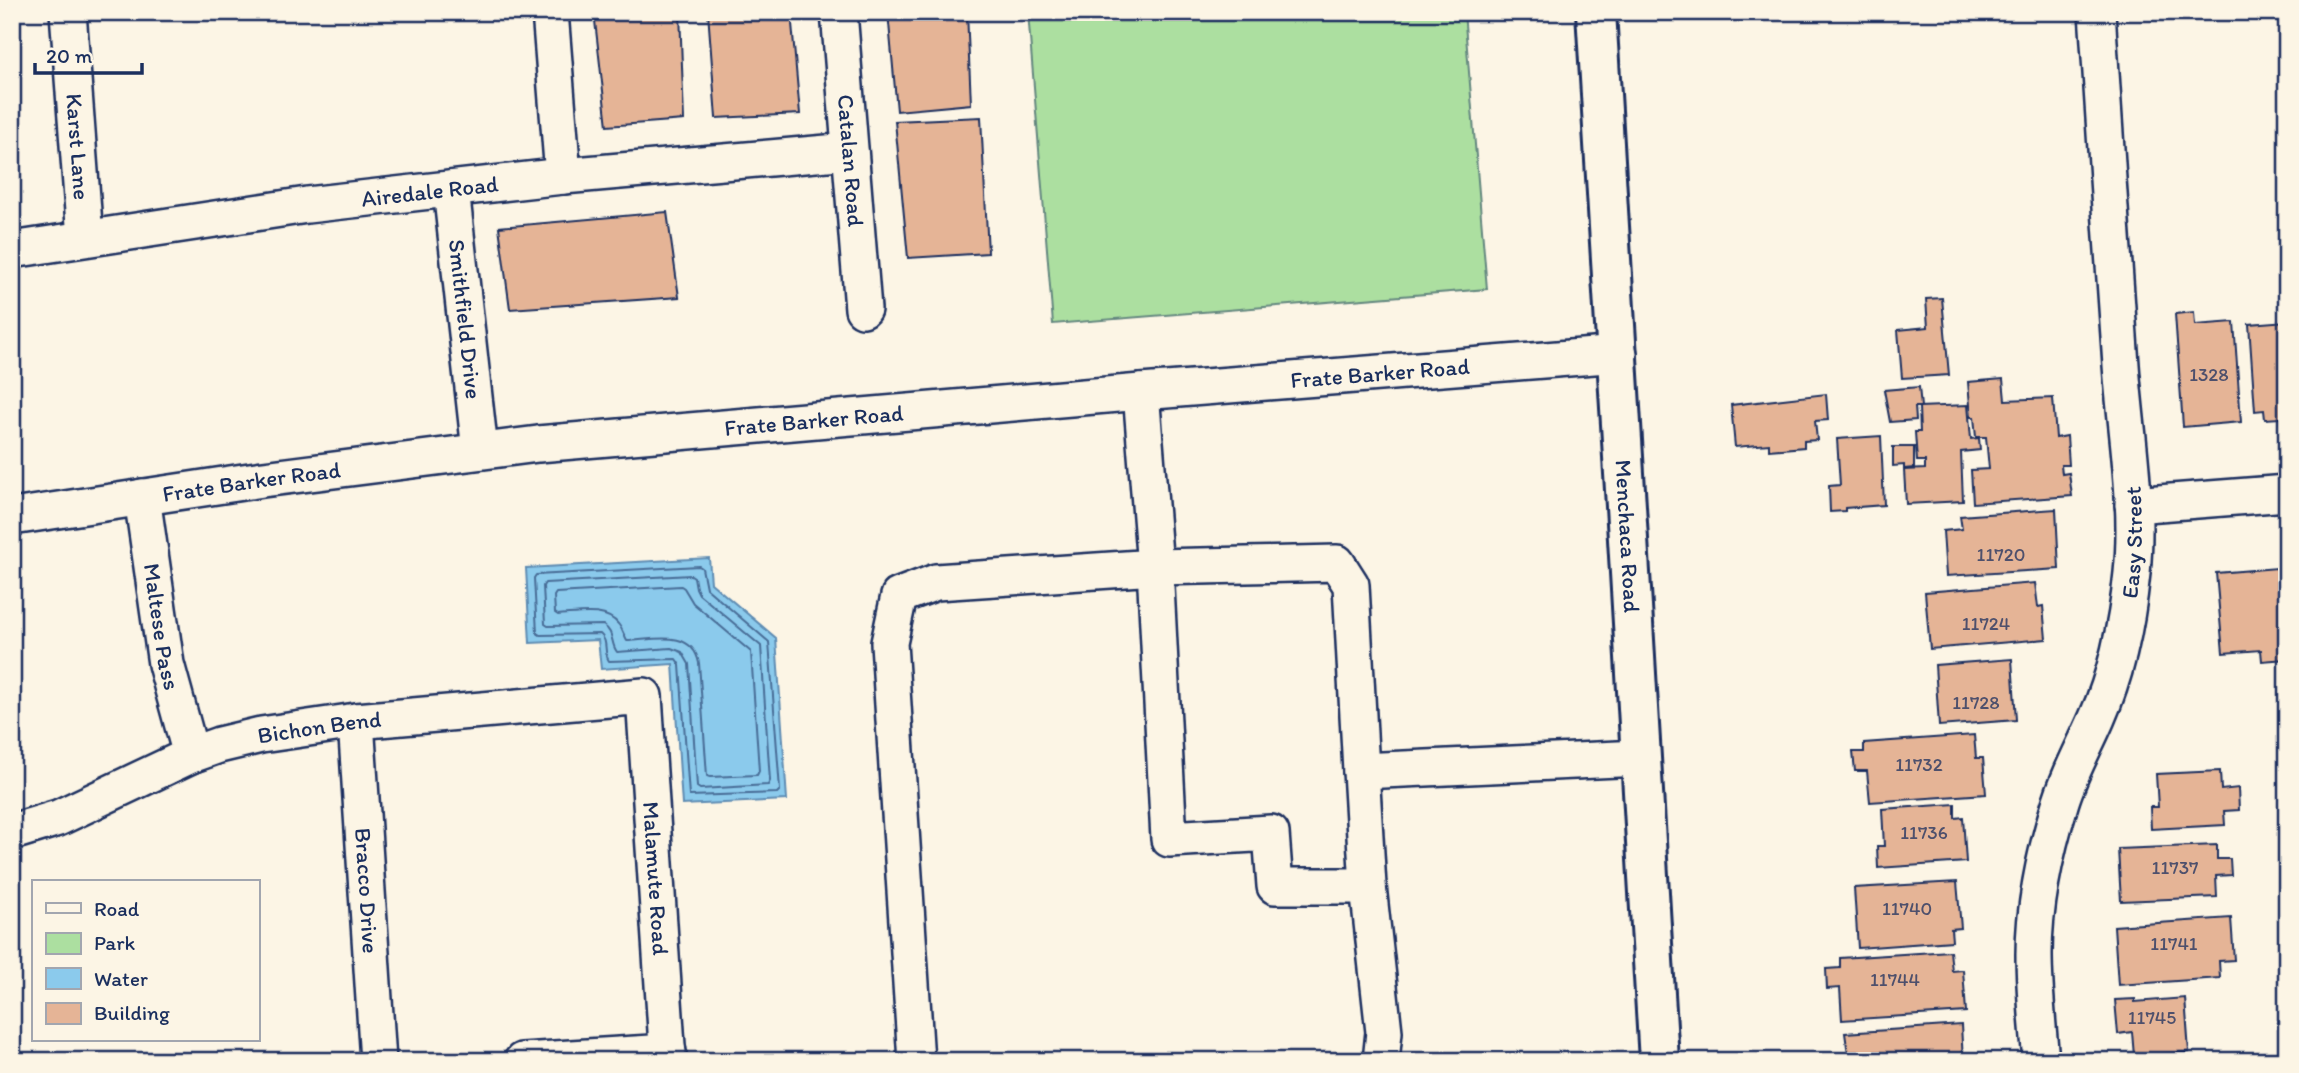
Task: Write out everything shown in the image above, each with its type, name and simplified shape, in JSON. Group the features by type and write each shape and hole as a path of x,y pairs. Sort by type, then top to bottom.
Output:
{"main road":[{"name":"Menchaca Road","path":"1596,12 1619,354 1659,1061"}],"street":[{"name":"Karst Lane","path":"68,12 85,238"},
{"path":"550,12 563,176"},
{"name":"Catalan Road","path":"839,12 863,309"},
{"name":"Easy Street","path":"2040,1061 2034,953 2036,915 2061,801 2074,766 2098,717 2121,644 2133,569 2133,505 2121,376 2097,12"},
{"name":"Airedale Road","path":"12,250 307,205 563,176 850,151"},
{"name":"Smithfield Drive","path":"451,189 480,451"},
{"name":"Frate Barker Road","path":"12,517 480,451 678,430 1619,354"},
{"path":"1141,391 1155,567 1169,839 1271,833 1275,886 1368,886"},
{"path":"2133,505 2287,493"},
{"name":"Maltese Pass","path":"142,497 166,664 191,755"},
{"path":"916,1061 889,643 899,596 936,582 1155,567 1337,564 1351,584 1368,886 1384,1032 1381,1061"},
{"name":"Bichon Bend","path":"12,832 58,818 191,755 261,735 356,721 644,696"},
{"name":"Malamute Road","path":"644,696 668,1056"},
{"name":"Bracco Drive","path":"356,721 379,1061"},
{"path":"1361,771 1640,758"},
{"path":"523,1061 668,1056"}],"green space":[{"path":"1028,12 1464,12 1487,289 1053,324"}],"water":[{"path":"709,558 711,583 776,638 787,800 682,805 673,664 601,669 598,640 530,643 526,568"}],"building":[{"path":"594,12 680,12 684,120 607,126"},
{"path":"708,12 791,12 800,114 716,118"},
{"path":"888,12 967,12 971,104 897,111"},
{"path":"981,117 988,253 908,258 895,121"},
{"path":"667,212 679,297 510,309 499,227"},
{"path":"1942,298 1949,375 1902,378 1898,330 1928,327 1926,299"},
{"path":"2194,312 2195,325 2234,322 2241,422 2183,427 2175,314"},
{"path":"2287,321 2287,422 2280,423 2280,418 2265,419 2264,410 2255,411 2249,324"},
{"path":"2003,379 2005,400 2053,398 2056,438 2067,436 2069,465 2061,465 2062,474 2069,473 2072,496 1973,503 1971,470 1989,469 1986,437 1976,437 1974,417 1971,417 1968,382"},
{"path":"1919,387 1921,407 1915,407 1916,420 1890,422 1884,390"},
{"path":"1826,394 1828,420 1815,421 1817,440 1804,441 1804,447 1769,450 1769,444 1735,447 1731,405"},
{"path":"1968,405 1971,439 1979,438 1980,450 1961,452 1963,501 1906,504 1904,470 1925,469 1925,461 1917,461 1915,432 1920,432 1919,407"},
{"path":"1881,436 1884,505 1830,512 1829,486 1840,485 1837,439"},
{"path":"1893,447 1914,447 1914,468 1893,466"},
{"path":"2056,509 2059,569 1946,576 1943,531 1962,529 1960,516"},
{"path":"2277,568 2286,659 2262,661 2261,650 2223,653 2216,573"},
{"path":"2035,583 2038,607 2043,606 2046,639 1930,649 1925,592"},
{"path":"2012,659 2016,720 1939,726 1935,665"},
{"path":"1974,735 1976,758 1983,758 1986,794 1870,802 1867,771 1855,771 1853,752 1864,752 1864,743"},
{"path":"2220,771 2221,790 2238,788 2239,810 2224,811 2225,825 2151,829 2150,807 2158,807 2156,774"},
{"path":"1955,804 1955,818 1963,817 1966,862 1878,868 1877,846 1884,846 1882,809"},
{"path":"2217,845 2217,859 2230,859 2231,875 2216,876 2217,897 2121,901 2118,849"},
{"path":"1957,882 1961,928 1951,929 1952,941 1858,948 1854,888"},
{"path":"2231,918 2234,960 2219,961 2220,978 2118,985 2114,926"},
{"path":"1950,951 1952,971 1963,970 1966,1012 1842,1020 1840,988 1827,989 1826,969 1840,968 1840,958"},
{"path":"2185,998 2189,1052 2134,1056 2132,1032 2118,1034 2115,1000 2135,999 2135,1002"},
{"path":"1961,1025 1963,1061 1849,1061 1845,1033"}]}
